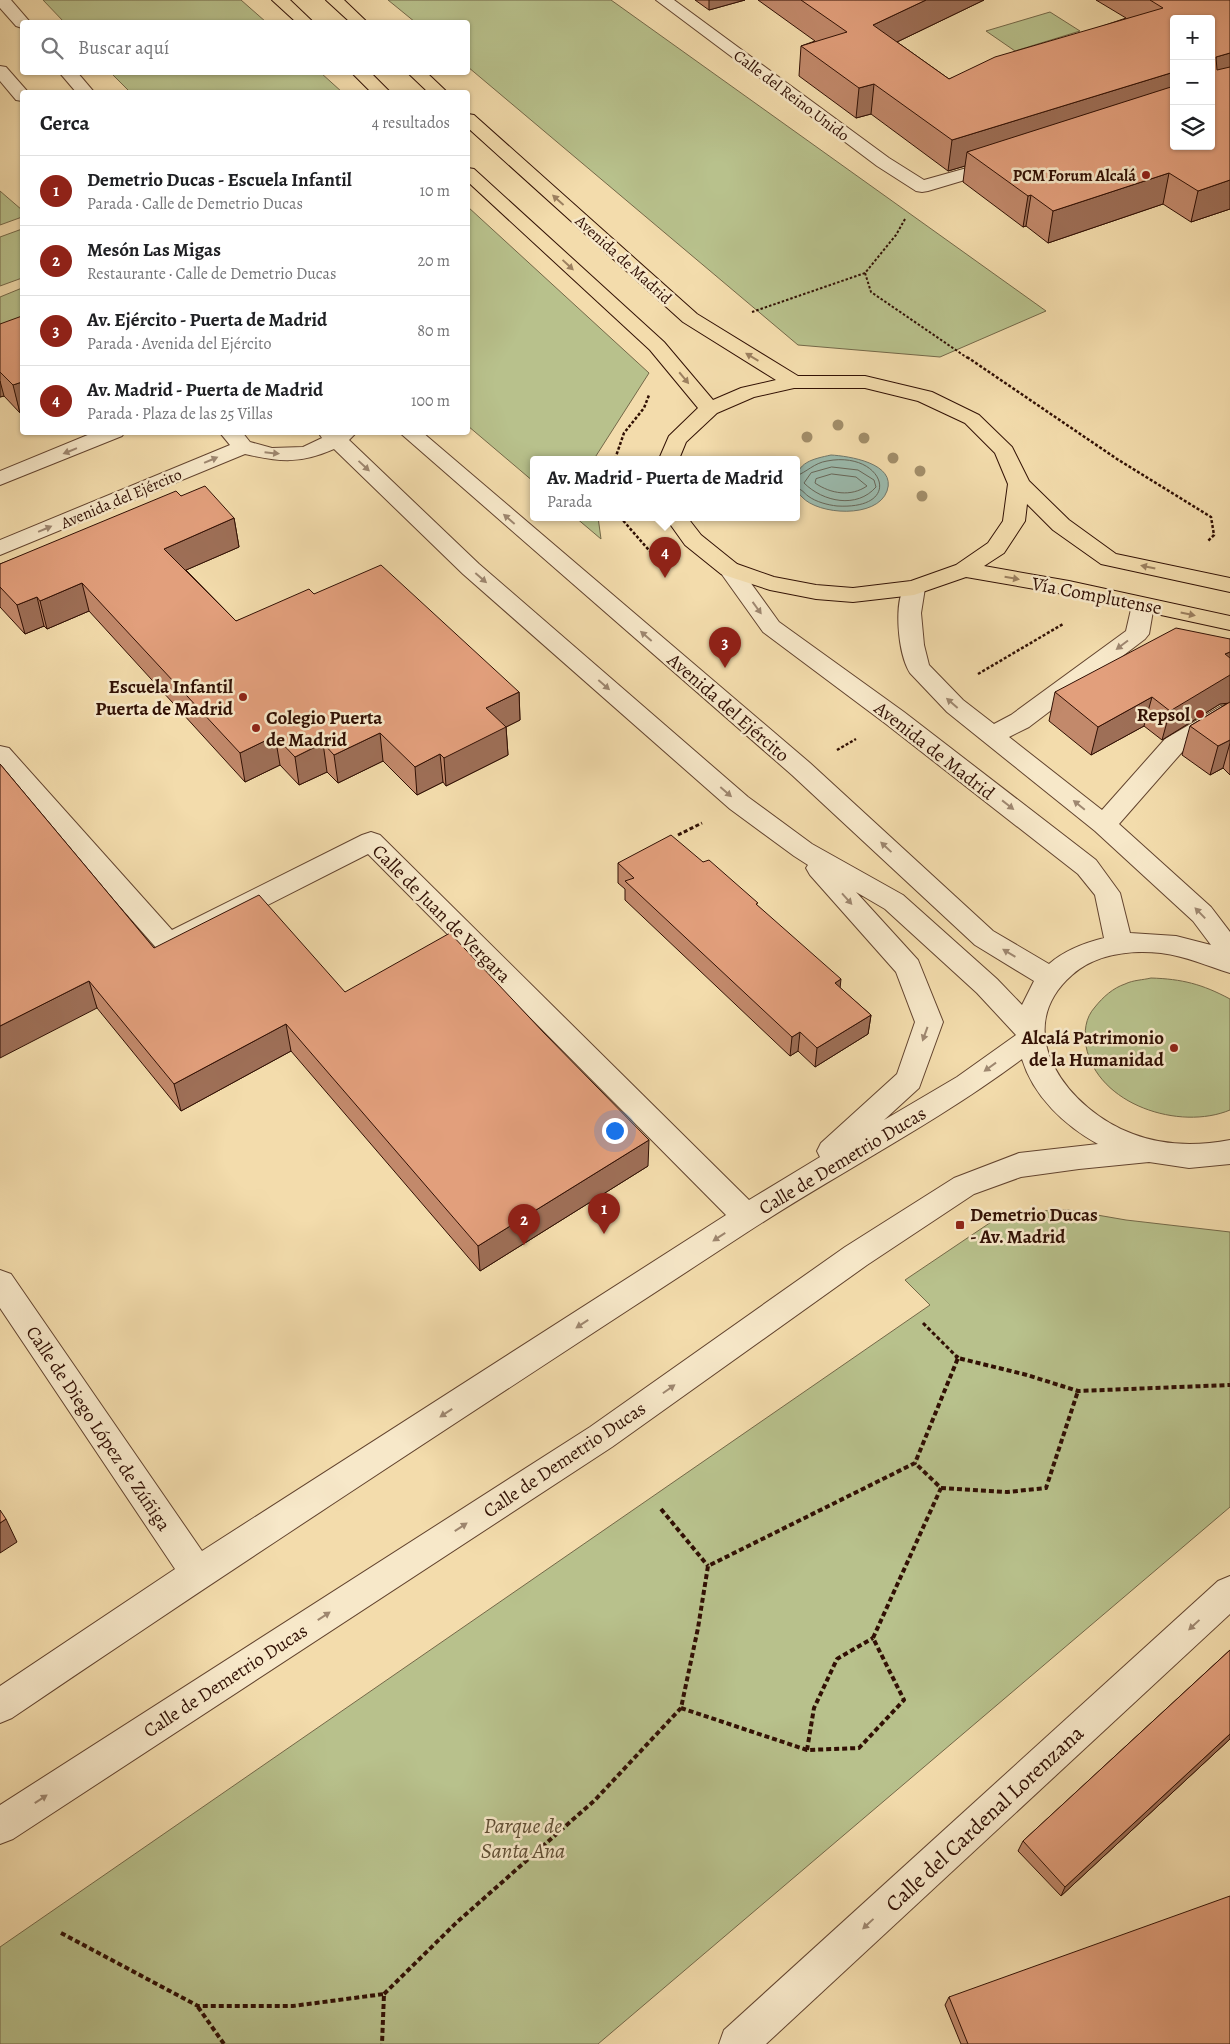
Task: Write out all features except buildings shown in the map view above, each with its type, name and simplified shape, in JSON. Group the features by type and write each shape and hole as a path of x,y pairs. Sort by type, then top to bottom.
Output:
{"main road":[{"path":"280,0 302,20"},
{"path":"334,0 358,20"},
{"path":"362,75 378,90"},
{"path":"419,75 436,90"},
{"name":"Avenida de Madrid","path":"470,121 690,318 794,382"},
{"path":"470,174 657,346 710,409"},
{"path":"670,456 676,440 710,409 748,392 794,382 865,382 925,396 972,419 1005,451 1019,484 1014,521 996,548 964,570 914,588 853,595 816,592 770,583 729,569 693,540 679,521"},
{"name":"Vía Complutense","path":"1019,484 1061,525 1109,559 1230,585"},
{"name":"Vía Complutense","path":"964,570 1070,588 1230,623"}],"street":[{"path":"2,0 20,21"},
{"name":"Calle del Reino Unido","path":"664,0 883,162 922,187 1015,159"},
{"path":"0,71 20,94"},
{"path":"70,75 83,90"},
{"path":"0,479 109,435"},
{"path":"237,440 272,454 307,453 337,435 479,576 739,802 803,850 894,902 987,986 1030,1036"},
{"name":"Avenida del Ejército","path":"412,435 801,769 984,938 1051,978"},
{"name":"Avenida del Ejército","path":"0,548 237,440"},
{"name":"Avenida de Madrid","path":"729,569 771,627 896,718 1087,866 1107,893 1119,944"},
{"path":"914,588 910,613 912,644 918,668 942,693 1104,825 1202,914 1230,951"},
{"path":"992,735 1020,721 1137,634 1143,604"},
{"path":"1104,825 1174,745 1230,712"},
{"name":"Calle de Juan de Vergara","path":"0,754 168,944 371,841 748,1218"},
{"path":"789,1190 909,1080 929,1022 908,967 803,850"},
{"path":"1224,1158 1179,1157 1147,1151 1102,1134 1066,1107 1040,1074 1030,1036 1032,1012 1039,994 1051,978 1069,963 1092,951 1119,944 1162,942 1204,951 1230,963"},
{"name":"Calle de Demetrio Ducas","path":"0,1706 197,1574 789,1190 966,1084 1030,1036"},
{"name":"Calle de Demetrio Ducas","path":"0,1826 601,1437 856,1256 964,1186 1019,1165 1147,1151"},
{"name":"Calle de Diego López de Zúñiga","path":"0,1284 197,1574"},
{"name":"Calle del Cardenal Lorenzana","path":"738,2044 1230,1592"}],"path":[{"path":"716,335 733,320 746,314 865,273"},
{"path":"923,1323 958,1358 1027,1375 1078,1391 1230,1385"},
{"path":"708,1566 915,1463 958,1358"},
{"path":"915,1463 941,1488 1007,1492 1046,1488 1078,1391"},
{"path":"807,1750 814,1708 837,1659 872,1638 941,1488"},
{"path":"61,1934 198,2006 292,2006 384,1994 456,1923 595,1800 682,1708 708,1566 661,1510"},
{"path":"682,1708 807,1750 859,1748 904,1700 872,1638"},
{"path":"382,2044 384,1994"},
{"path":"198,2006 224,2044"}],"green space":[{"path":"43,0 241,0 264,20 62,20"},
{"path":"388,0 611,0 1046,311 940,357 798,345 470,69 470,20 413,20"},
{"path":"1050,12 1080,31 1015,51 986,31"},
{"path":"113,75 323,75 340,90 128,90"},
{"path":"0,191 20,208 20,218 0,225"},
{"path":"470,209 649,373 596,456 530,456 530,479 470,428"},
{"path":"20,230 20,279 0,286 0,237"},
{"path":"20,289 20,321 0,329 0,297"},
{"path":"580,521 599,521 601,539"},
{"path":"1151,978 1192,983 1230,999 1230,1110 1210,1116 1165,1115 1143,1108 1123,1098 1106,1084 1093,1067 1086,1046 1085,1036 1087,1020 1092,1011 1105,996 1116,988 1131,982"},
{"name":"Parque de Santa Ana","path":"1068,1210 1126,1220 1230,1232 1230,1507 598,2044 0,2044 0,1947 930,1305 905,1280 1006,1212"}],"water":[{"path":"831,455 859,459 869,463 885,474 888,481 887,491 881,500 872,506 860,510 847,511 821,508 810,503 800,494 800,469 812,460"}],"place":[{"name":"PCM Forum Alcalá","path":"1146,175"},
{"name":"Av. Madrid - Puerta de Madrid","path":"665,578"},
{"name":"Av. Ejército - Puerta de Madrid","path":"725,668"},
{"name":"Escuela Infantil Puerta de Madrid","path":"243,697"},
{"name":"Repsol","path":"1200,714"},
{"name":"Colegio Puerta de Madrid","path":"256,728"},
{"name":"Alcalá Patrimonio de la Humanidad","path":"1174,1048"},
{"name":"Demetrio Ducas - Av. Madrid","path":"960,1225"},
{"name":"Demetrio Ducas - Escuela Infantil","path":"604,1234"},
{"name":"Mesón Las Migas","path":"524,1245"}]}
